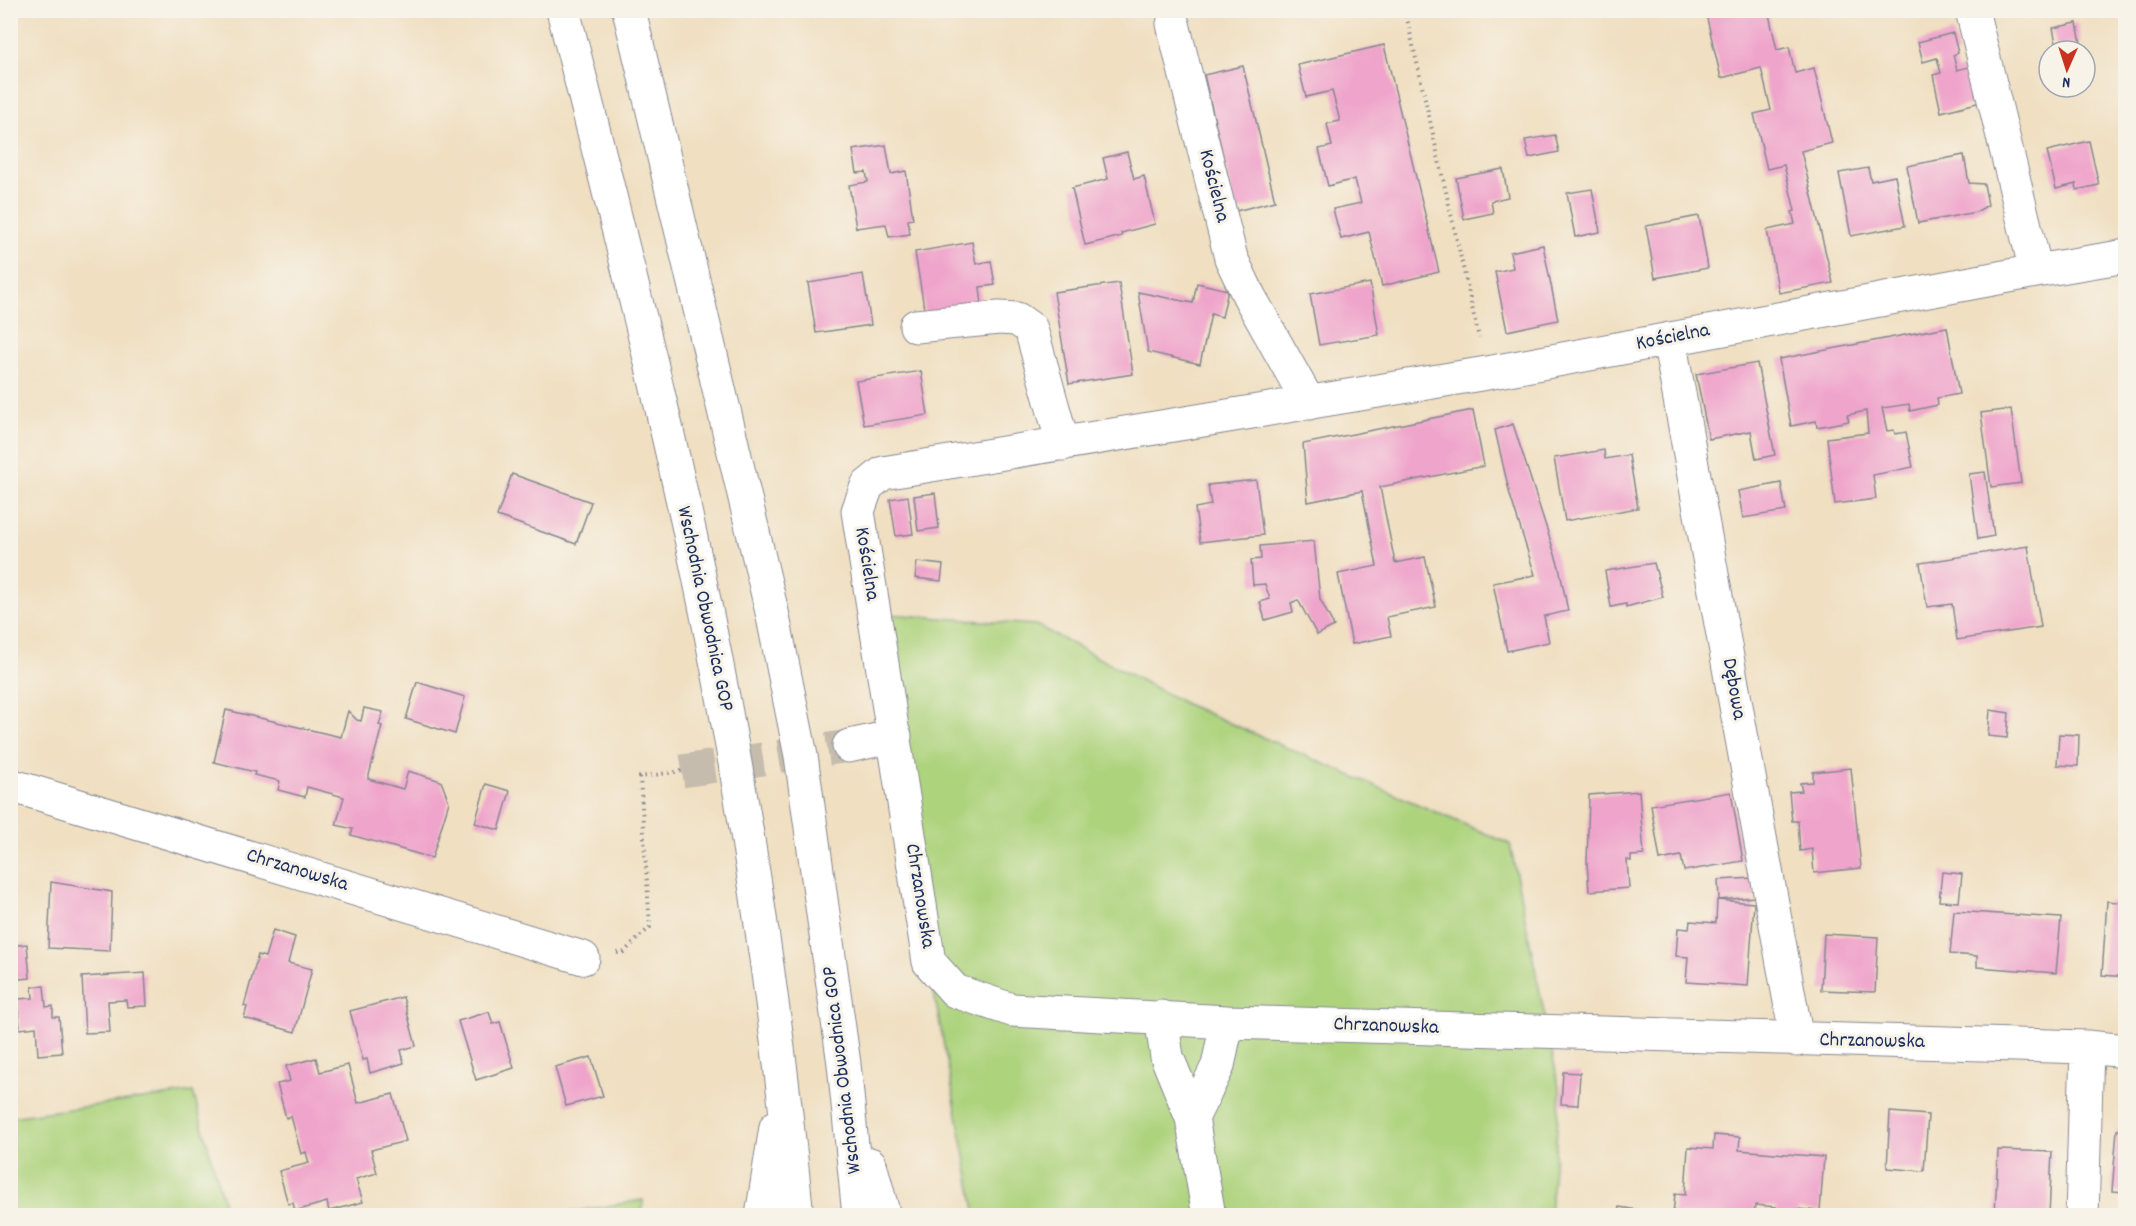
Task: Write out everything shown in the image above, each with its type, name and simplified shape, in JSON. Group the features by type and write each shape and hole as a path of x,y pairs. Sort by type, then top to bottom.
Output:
{"main road":[{"name":"Wschodnia Obwodnica GOP","path":"564,10 642,323 701,590 736,767 783,1077 797,1215"},
{"name":"Wschodnia Obwodnica GOP","path":"629,10 772,612 795,723 844,1064 859,1215"},
{"path":"1972,10 2036,271"},
{"name":"Kościelna","path":"1173,24 1232,258 1249,296 1309,403"},
{"name":"Kościelna","path":"895,736 858,511 867,486 883,473 1487,373 2126,256"},
{"path":"916,326 999,318 1017,319 1031,329 1063,444"},
{"name":"Dębowa","path":"1669,339 1797,1040"},
{"path":"849,746 895,736"},
{"name":"Chrzanowska","path":"895,736 929,962 955,991 1012,1010 1227,1022 2087,1047 2126,1051"},
{"name":"Chrzanowska","path":"10,785 584,958"},
{"path":"1161,1017 1167,1057 1192,1118 1209,1215"},
{"path":"1192,1118 1218,1066 1227,1022"},
{"path":"2082,1215 2087,1047"},
{"path":"844,1064 884,1215"},
{"path":"762,1215 783,1077"}],"path":[{"path":"1405,10 1487,373"},
{"path":"584,958 624,952 650,927 640,777 682,771"}],"green space":[{"path":"862,612 1036,625 1188,705 1510,844 1560,1092 1550,1215 976,1215"},
{"path":"193,1092 227,1215 11,1215 11,1117"},
{"path":"643,1200 642,1215 555,1215"}],"building":[{"path":"1705,10 1768,10 1777,50 1789,47 1795,73 1814,68 1832,143 1801,151 1833,283 1779,293 1767,230 1795,224 1792,212 1795,211 1784,165 1767,169 1754,114 1771,110 1761,68 1721,78"},
{"path":"2077,23 2080,39 2055,39 2053,28"},
{"path":"1953,33 1958,53 1953,55 1957,70 1972,66 1981,102 1941,112 1933,75 1941,73 1937,58 1923,62 1918,42"},
{"path":"1384,45 1439,272 1382,286 1369,232 1341,239 1333,209 1361,203 1355,179 1328,186 1319,149 1332,146 1327,124 1340,121 1332,91 1306,97 1298,65"},
{"path":"1243,66 1275,201 1236,211 1204,75"},
{"path":"1555,135 1559,152 1529,158 1525,140"},
{"path":"2089,141 2099,185 2077,190 2076,184 2056,189 2047,151"},
{"path":"886,145 891,174 906,171 913,219 908,220 910,234 889,237 886,224 856,228 849,185 868,182 866,172 857,173 853,150"},
{"path":"1127,152 1134,179 1144,176 1155,224 1121,233 1122,236 1085,245 1072,188 1108,179 1103,158"},
{"path":"1964,155 1969,183 1984,184 1988,205 1976,212 1918,223 1907,166"},
{"path":"1868,168 1871,181 1895,176 1905,226 1851,236 1839,173"},
{"path":"1503,169 1508,197 1491,201 1493,213 1464,219 1456,178"},
{"path":"1592,189 1600,232 1575,237 1567,193"},
{"path":"1699,216 1708,268 1655,278 1646,226"},
{"path":"972,242 976,264 991,261 995,285 980,287 982,305 925,314 915,252"},
{"path":"1543,245 1558,320 1507,331 1495,272 1513,268 1510,252"},
{"path":"863,274 871,325 816,333 808,283"},
{"path":"1119,283 1133,374 1069,384 1054,292"},
{"path":"1197,283 1228,290 1222,317 1211,314 1200,364 1148,352 1138,292 1193,303"},
{"path":"1370,283 1379,335 1319,345 1310,294"},
{"path":"1947,327 1959,394 1937,398 1938,405 1910,411 1909,404 1882,408 1887,431 1894,430 1895,434 1906,432 1913,467 1873,475 1876,499 1835,504 1827,438 1868,433 1866,411 1847,415 1849,421 1817,427 1816,421 1791,426 1779,359"},
{"path":"1757,363 1775,455 1756,459 1751,431 1709,439 1696,374"},
{"path":"921,371 928,415 864,425 856,381"},
{"path":"2011,409 2021,483 1991,487 1981,413"},
{"path":"1473,410 1484,466 1380,487 1395,563 1425,557 1436,607 1387,617 1391,636 1352,644 1338,574 1377,566 1362,491 1308,502 1303,444"},
{"path":"1513,424 1559,567 1568,611 1544,616 1549,642 1507,651 1493,583 1535,575 1510,495 1495,430"},
{"path":"1604,450 1605,459 1629,455 1638,508 1565,521 1554,458"},
{"path":"1985,472 1994,536 1978,539 1969,474"},
{"path":"512,474 591,502 576,544 497,516"},
{"path":"1256,480 1263,535 1200,542 1195,508 1211,505 1208,485"},
{"path":"1781,483 1786,511 1743,518 1738,491"},
{"path":"935,493 939,528 918,531 914,496"},
{"path":"908,496 913,534 896,536 890,499"},
{"path":"1314,541 1320,599 1334,626 1317,635 1298,600 1291,603 1293,612 1265,620 1260,602 1270,599 1265,584 1253,585 1251,560 1261,559 1260,546"},
{"path":"2028,546 2041,627 1957,640 1952,604 1927,607 1920,563"},
{"path":"917,562 943,565 941,581 915,578"},
{"path":"1654,563 1663,597 1626,607 1626,604 1611,607 1605,571"},
{"path":"417,682 465,697 455,734 406,719"},
{"path":"364,708 383,712 379,725 382,726 368,779 403,789 408,771 441,781 449,802 432,858 351,835 353,829 336,825 344,797 307,787 305,797 278,790 280,781 214,762 226,710 341,737 348,711 361,721"},
{"path":"1990,710 2009,713 2007,738 1988,736"},
{"path":"2059,734 2079,735 2078,766 2057,765"},
{"path":"1851,768 1861,868 1814,873 1812,849 1800,851 1798,821 1792,821 1789,792 1802,791 1800,783 1813,782 1813,772"},
{"path":"486,784 510,791 499,830 475,823"},
{"path":"1639,791 1644,855 1631,856 1631,861 1627,860 1629,888 1589,891 1587,863 1589,795"},
{"path":"1731,792 1743,861 1684,871 1681,856 1660,860 1651,805"},
{"path":"1942,872 1962,874 1959,902 1939,901"},
{"path":"1754,878 1755,897 1719,900 1718,880"},
{"path":"51,882 112,892 110,951 48,948"},
{"path":"1717,900 1754,903 1748,986 1686,982 1688,957 1676,956 1678,928 1689,929 1690,921 1716,923"},
{"path":"2107,901 2126,903 2126,977 2102,975"},
{"path":"1954,911 2061,918 2056,973 1977,967 1977,956 1950,954"},
{"path":"273,930 295,937 288,963 312,969 295,1032 244,1018 247,1007 244,1006 258,955 265,957"},
{"path":"1824,934 1878,937 1875,992 1821,990"},
{"path":"27,944 30,978 11,980 10,946"},
{"path":"145,973 147,1006 127,1007 126,1000 108,1001 110,1032 85,1033 82,977"},
{"path":"44,986 46,1007 53,1006 53,1017 59,1017 62,1053 38,1055 36,1027 20,1029 17,999 33,998 32,987"},
{"path":"403,997 416,1046 401,1050 404,1063 370,1073 367,1059 363,1060 350,1011"},
{"path":"489,1012 493,1024 500,1022 514,1068 476,1080 458,1021"},
{"path":"591,1057 603,1096 566,1106 555,1067"},
{"path":"316,1058 320,1072 348,1065 358,1103 393,1094 406,1141 371,1150 377,1173 356,1179 363,1202 329,1211 327,1202 295,1211 293,1203 288,1204 279,1171 309,1163 306,1152 301,1154 291,1116 286,1118 277,1084 290,1081 286,1066"},
{"path":"1563,1072 1580,1073 1578,1105 1561,1104"},
{"path":"1890,1112 1928,1115 1924,1171 1887,1168"},
{"path":"2117,1130 2126,1130 2126,1192 2112,1191"},
{"path":"1714,1135 1740,1137 1739,1150 1824,1157 1820,1211 1798,1209 1797,1215 1775,1215 1776,1207 1755,1205 1754,1215 1673,1215 1675,1194 1685,1195 1688,1147 1713,1149"},
{"path":"1998,1150 2052,1152 2049,1215 1995,1215"},
{"path":"1619,1207 1649,1212 1649,1215 1618,1215"}],"tunnel":[{"path":"682,771 849,746"}]}
